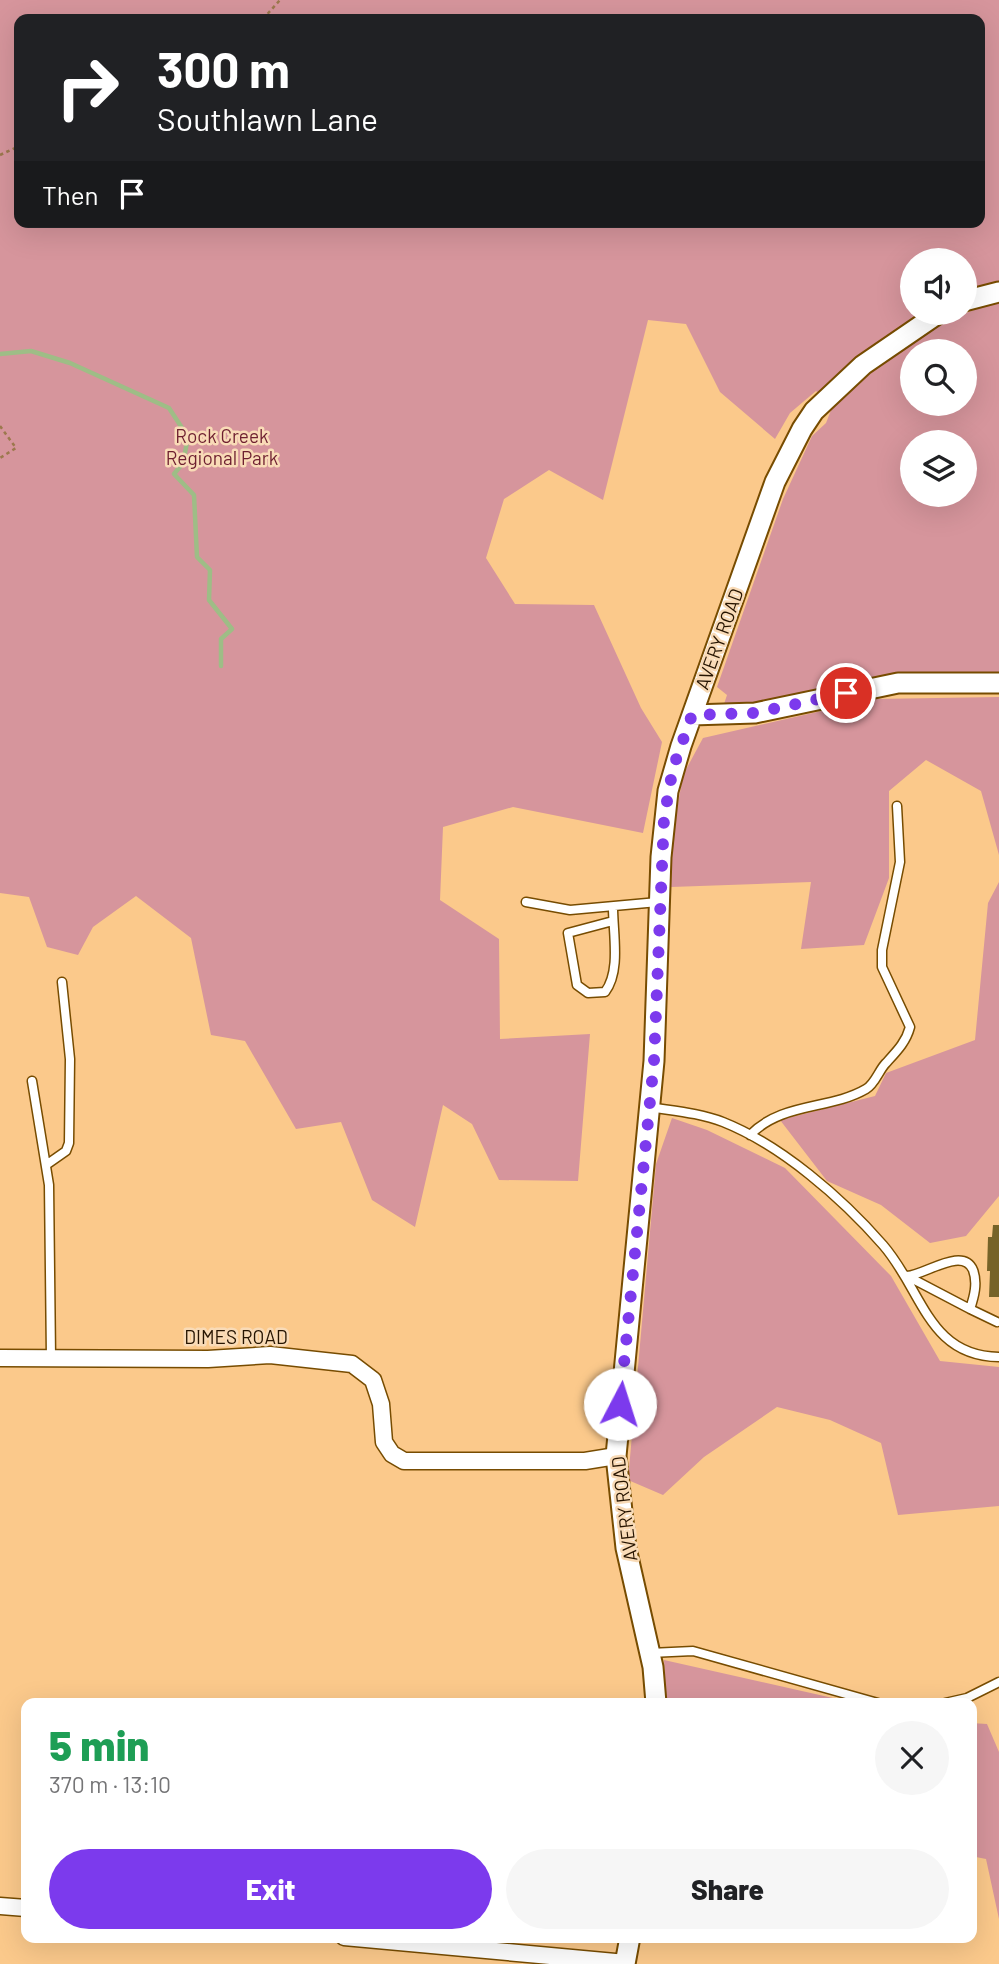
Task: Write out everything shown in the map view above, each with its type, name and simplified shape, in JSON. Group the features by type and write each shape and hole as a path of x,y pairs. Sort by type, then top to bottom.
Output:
{"street":[{"path":"977,298 999,292"},
{"name":"AVERY ROAD","path":"655,1698 650,1653 626,1548 616,1456 649,1107 664,818 668,791 692,715 775,482 802,429 814,411 863,365 921,325"},
{"path":"692,715 755,713 898,683 999,682"},
{"name":"DIMES ROAD","path":"0,1358 208,1359 270,1355 352,1364 373,1380 381,1404 384,1442 392,1454 404,1461 585,1461 616,1456"},
{"path":"0,1906 21,1908"},
{"path":"409,1943 625,1963 629,1943"}],"lane":[{"path":"750,1135 761,1123 803,1106 849,1096 869,1087 882,1067 907,1040 911,1027 882,967 900,862 897,806"},
{"path":"526,902 570,910 661,901"},
{"path":"613,907 614,980 605,992 589,993 577,985 568,933 613,921"},
{"path":"46,1165 66,1151 69,1143 70,1059 62,982"},
{"path":"32,1081 49,1185 51,1358"},
{"path":"649,1107 721,1121 750,1135 806,1172 882,1244 907,1276 943,1339 964,1351 999,1357"},
{"path":"907,1276 919,1275 958,1259 965,1261 974,1273 970,1309"},
{"path":"907,1276 997,1322"},
{"path":"650,1653 693,1651 750,1670 835,1688 864,1698"},
{"path":"967,1698 999,1682"}],"path":[{"path":"267,14 280,0"},
{"path":"0,426 16,448 0,458"}],"green space":[{"name":"Rock Creek Regional Park","path":"0,0 999,0 999,284 977,290 977,248 900,248 900,325 910,325 823,396 816,391 790,413 775,439 720,392 686,324 648,320 603,500 549,470 504,499 486,558 515,604 594,605 641,708 662,742 643,833 513,807 443,827 440,900 499,939 500,1039 590,1034 578,1181 499,1180 472,1124 443,1105 415,1227 372,1200 341,1122 296,1129 245,1041 211,1035 191,938 136,896 93,927 78,955 47,947 29,897 0,893"},
{"path":"999,301 999,676 722,710 727,695 717,687 783,499 812,436 826,423 833,405 869,372 900,349 900,416 977,416 977,339 917,339 939,325 977,325 977,309"},
{"path":"999,697 999,855 981,791 926,760 889,791 889,878 864,945 801,949 811,882 671,887 673,833 683,775 703,738 874,699"},
{"path":"999,882 999,1196 966,1236 930,1243 881,1205 827,1181 780,1120 875,1096 886,1073 975,1040 988,903"},
{"path":"672,1118 707,1130 785,1168 891,1276 940,1361 999,1367 999,1506 898,1515 881,1443 830,1420 777,1407 704,1457 663,1495 628,1480 656,1164"},
{"path":"664,1660 833,1698 666,1698"},
{"path":"977,1723 987,1724 999,1752 999,1919 986,1859 977,1857"}],"building":[{"path":"993,1225 999,1225 999,1297 989,1297 988,1237 992,1237"}],"waterway":[{"path":"0,354 31,351 70,363 169,408 188,437 183,463 174,474 194,495 197,557 210,570 209,600 232,629 221,639 221,666"}],"route":[{"path":"620,1404 654,1061 664,818 673,768 692,715 713,717 755,713 846,693"}]}
